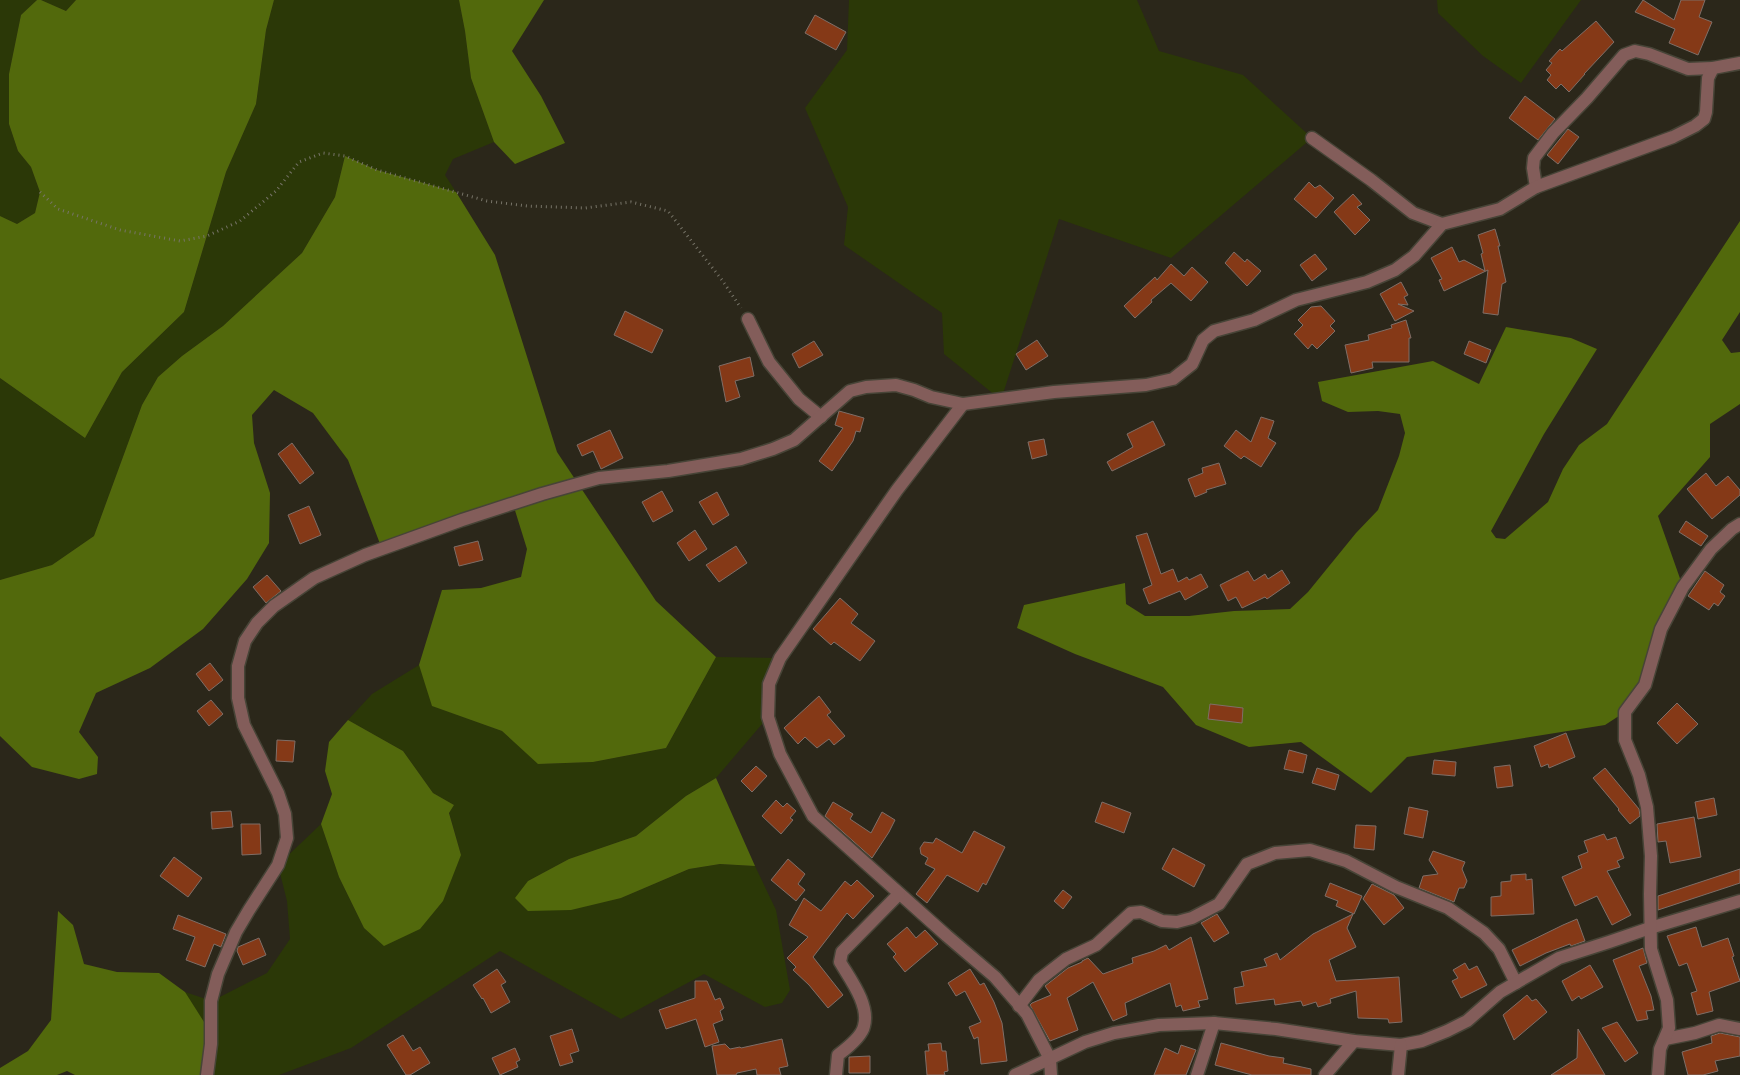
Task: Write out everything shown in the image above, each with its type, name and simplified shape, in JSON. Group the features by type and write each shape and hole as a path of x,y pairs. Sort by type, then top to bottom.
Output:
{"street":[{"path":"1536,187 1533,168 1534,158 1553,133 1587,98 1624,55 1635,52 1649,54 1688,69 1713,68 1740,63"},
{"path":"207,1075 211,1044 212,1001 218,974 244,917 278,865 287,838 285,814 278,793 244,725 238,698 238,666 245,641 257,623 274,606 314,578 365,555 462,520 599,478 668,471 741,459 774,449 794,440 850,391 876,386 896,385 930,397 963,404 1054,392 1146,385 1173,379 1192,364 1203,340 1214,331 1254,320 1296,300 1367,282 1395,270 1414,256 1442,224 1500,209 1536,187 1673,137 1695,126 1704,119 1708,78 1713,68"},
{"path":"1312,138 1372,180 1413,213 1442,224"},
{"path":"748,319 769,362 799,399 821,417"},
{"path":"963,404 897,490 780,658 769,684 768,717 780,754 813,816 995,977 1027,1014 1050,1059 1051,1075"},
{"path":"1658,1075 1660,1049 1670,1028 1667,1000 1651,950 1651,856 1647,807 1639,775 1625,740 1625,712 1645,685 1661,629 1683,587 1711,549 1740,524"},
{"path":"1019,1006 1038,980 1066,958 1096,945 1131,913 1141,912 1162,921 1177,922 1192,918 1219,904 1247,864 1275,854 1310,850 1346,861 1396,887 1448,908 1484,933 1500,949 1516,982"},
{"path":"836,1075 838,1056 864,1028 865,1014 858,991 840,962 842,952 899,894"},
{"path":"1015,1075 1085,1042 1114,1033 1159,1026 1214,1023 1276,1028 1354,1041 1401,1045 1430,1038 1467,1021 1500,992 1558,958 1740,901"},
{"path":"1197,1075 1214,1023"},
{"path":"1665,1038 1695,1033 1719,1025 1740,1029"},
{"path":"1325,1075 1354,1041"},
{"path":"1398,1075 1401,1045"}],"path":[{"path":"40,192 58,208 120,230 180,241 207,236 240,221 276,191 299,162 323,154 345,156 377,170 487,201 527,206 586,208 631,202 668,210 722,280 748,319"}],"green space":[{"path":"0,0 37,0 21,15 9,74 9,124 18,151 31,167 40,192 35,213 17,224 0,216"},
{"path":"37,0 66,11 76,0 274,0 266,30 256,104 226,172 184,312 122,372 85,438 0,378 0,216 17,224 35,213 40,192 31,167 18,151 9,124 9,74 21,15"},
{"path":"41,0 76,0 66,11"},
{"path":"274,0 459,0 471,78 494,142 453,159 445,175 456,192 377,170 345,156 335,197 302,253 223,326 182,356 158,377 142,405 94,536 52,565 0,580 0,378 85,438 122,372 184,312 226,172 256,104 266,30"},
{"path":"459,0 544,0 512,51 541,96 565,143 515,164 494,142 471,78"},
{"path":"849,0 1137,0 1159,51 1243,75 1312,138 1171,258 1059,219 1001,400 944,354 942,313 844,245 848,207 805,108 847,50"},
{"path":"1437,0 1581,0 1521,83 1483,56 1438,13"},
{"path":"345,156 377,170 456,192 495,255 557,452 656,601 716,657 666,748 593,762 538,764 502,731 432,706 419,665 442,590 481,588 521,577 527,549 513,504 382,549 348,460 313,413 274,390 252,415 254,443 270,493 269,543 247,579 203,629 150,668 96,693 79,732 98,757 97,774 79,779 32,767 0,736 0,580 52,565 94,536 142,405 158,377 182,356 223,326 302,253 335,197"},
{"path":"1740,221 1740,312 1722,340 1731,353 1740,352 1740,404 1710,424 1710,457 1658,516 1683,587 1645,685 1625,712 1605,725 1407,757 1371,793 1301,742 1249,747 1196,725 1163,687 1075,654 1017,628 1024,605 1125,583 1126,604 1145,616 1189,616 1234,611 1290,609 1308,592 1356,533 1378,510 1399,456 1405,433 1400,414 1378,411 1348,412 1322,401 1318,382 1433,361 1479,384 1506,327 1571,338 1597,349 1544,434 1491,531 1496,538 1505,539 1548,502 1563,469 1579,445 1607,424"},
{"path":"716,657 780,658 768,717 716,778 686,796 636,836 569,859 528,881 621,898 689,869 720,864 755,866 776,910 790,990 782,1003 765,1007 704,974 621,1019 500,951 351,1048 279,1075 207,1075 185,992 212,1001 267,973 290,939 287,901 278,865 321,824 339,877 364,928 384,945 461,855 449,812 454,805 433,793 403,751 348,720 372,694 419,665 433,706 502,731 539,764 593,762 666,748"},
{"path":"348,720 403,751 433,793 454,805 449,813 461,855 443,901 420,929 384,946 364,928 339,877 321,824 332,794 325,771 329,742"},
{"path":"716,778 755,866 720,864 689,869 621,898 571,910 528,911 515,898 528,881 569,859 636,836 686,796"},
{"path":"58,911 73,925 84,964 117,972 159,973 185,992 211,1033 207,1075 75,1075 67,1071 57,1075 0,1075 0,1068 28,1051 51,1020"}],"building":[{"path":"1643,0 1674,20 1681,0 1705,0 1699,17 1712,22 1698,55 1669,43 1675,29 1635,12"},
{"path":"815,15 846,32 836,50 805,33"},
{"path":"1596,21 1614,42 1569,92 1561,84 1556,89 1547,80 1551,75 1546,70 1552,63 1549,61 1560,49 1562,51"},
{"path":"1525,96 1555,119 1538,140 1509,118"},
{"path":"1568,129 1579,137 1558,164 1547,155"},
{"path":"1309,182 1315,188 1320,185 1334,198 1316,218 1294,199"},
{"path":"1353,194 1362,204 1357,207 1370,220 1355,235 1334,212"},
{"path":"1495,229 1506,282 1502,284 1498,315 1483,313 1488,270 1444,291 1439,280 1442,279 1431,258 1452,247 1459,262 1464,260 1485,271 1478,235"},
{"path":"1234,252 1245,262 1247,259 1261,271 1247,286 1225,263"},
{"path":"1315,254 1327,269 1312,281 1300,265"},
{"path":"1171,264 1184,276 1192,267 1208,282 1191,301 1171,283 1151,300 1152,302 1135,318 1124,306 1155,277 1157,280"},
{"path":"1401,282 1408,295 1404,297 1408,305 1398,304 1414,311 1395,321 1380,294"},
{"path":"1321,306 1335,321 1330,326 1335,331 1317,349 1312,344 1308,349 1294,334 1303,325 1298,320 1311,307"},
{"path":"625,311 663,330 652,353 614,335"},
{"path":"1406,320 1411,338 1409,338 1409,362 1372,362 1373,368 1351,373 1345,345 1369,340 1368,335 1392,328 1391,325"},
{"path":"1037,340 1048,356 1026,370 1016,354"},
{"path":"814,341 823,355 799,368 792,354"},
{"path":"1469,341 1491,350 1486,363 1464,354"},
{"path":"750,357 754,376 735,381 740,397 726,402 719,366"},
{"path":"839,411 864,418 860,432 856,431 853,441 832,471 819,461 843,428 835,425"},
{"path":"1261,417 1274,421 1268,438 1276,443 1261,467 1244,456 1241,459 1224,446 1236,430 1251,442"},
{"path":"1153,421 1165,445 1112,471 1107,462 1133,447 1127,434"},
{"path":"610,430 623,458 601,469 593,451 582,456 577,445"},
{"path":"1044,439 1047,455 1032,459 1028,442"},
{"path":"292,443 314,473 300,484 278,454"},
{"path":"1219,463 1226,484 1206,490 1207,492 1195,497 1188,479 1203,473 1202,468"},
{"path":"1706,473 1716,486 1728,476 1740,490 1740,495 1712,519 1687,489"},
{"path":"662,491 673,511 653,522 642,502"},
{"path":"717,492 729,515 713,525 699,502"},
{"path":"309,506 321,535 300,544 288,515"},
{"path":"1686,521 1708,536 1701,546 1679,532"},
{"path":"695,530 707,549 689,561 677,543"},
{"path":"1147,533 1161,574 1173,569 1178,582 1187,577 1189,580 1201,574 1208,587 1185,600 1180,591 1149,604 1143,589 1152,585 1136,536"},
{"path":"478,541 483,560 459,566 454,547"},
{"path":"736,546 747,563 719,582 706,565"},
{"path":"1282,570 1290,583 1267,599 1265,597 1242,608 1236,597 1228,601 1220,585 1248,571 1254,581 1265,574 1268,579"},
{"path":"1705,571 1724,585 1720,592 1725,596 1718,606 1714,603 1709,610 1688,596"},
{"path":"267,575 281,591 266,603 253,587"},
{"path":"840,598 858,614 851,623 875,641 860,661 834,642 831,645 813,629"},
{"path":"210,663 223,680 209,691 196,674"},
{"path":"819,696 831,712 827,715 845,736 834,745 829,739 817,748 805,737 798,744 784,728"},
{"path":"211,700 223,714 209,726 197,711"},
{"path":"1677,703 1698,724 1677,744 1657,723"},
{"path":"1210,704 1243,708 1242,723 1208,719"},
{"path":"1566,733 1575,757 1549,768 1548,764 1541,767 1534,746"},
{"path":"277,740 295,741 293,762 276,761"},
{"path":"1289,750 1307,755 1303,773 1284,769"},
{"path":"1434,760 1456,762 1455,776 1432,774"},
{"path":"1510,765 1513,786 1497,788 1494,767"},
{"path":"756,766 767,776 752,792 741,781"},
{"path":"1317,768 1339,775 1335,790 1312,783"},
{"path":"1605,768 1639,809 1640,816 1630,824 1593,778"},
{"path":"1714,798 1717,815 1698,819 1695,802"},
{"path":"776,800 783,807 787,803 796,811 790,818 793,820 781,834 762,816"},
{"path":"833,802 853,814 850,819 871,833 882,812 895,820 872,858 825,816"},
{"path":"1102,802 1131,813 1124,833 1095,822"},
{"path":"1409,807 1428,811 1423,838 1404,834"},
{"path":"231,811 233,827 212,829 211,812"},
{"path":"1694,817 1701,857 1670,863 1666,841 1658,842 1657,824"},
{"path":"241,824 260,824 261,854 242,855"},
{"path":"1356,825 1376,826 1374,850 1354,848"},
{"path":"974,831 1005,847 986,885 983,883 978,892 947,875 927,903 916,894 935,869 925,864 928,858 921,854 920,848 924,842 933,843 936,838 962,853"},
{"path":"1604,834 1607,840 1616,837 1624,858 1617,861 1620,867 1607,871 1631,915 1612,925 1597,896 1575,906 1562,877 1582,868 1578,856 1588,852 1584,841"},
{"path":"1173,848 1205,865 1194,887 1162,869"},
{"path":"1433,851 1465,862 1462,869 1467,881 1464,888 1459,888 1454,902 1419,888 1423,876 1438,874 1429,860"},
{"path":"174,857 202,878 188,897 160,876"},
{"path":"788,859 805,874 798,884 805,890 796,901 771,880"},
{"path":"1740,869 1740,883 1658,910 1658,896"},
{"path":"1526,874 1526,880 1532,879 1534,914 1491,916 1491,897 1501,896 1501,882 1511,881 1511,875"},
{"path":"857,880 874,896 853,919 847,913 813,957 843,995 828,1008 809,985 793,970 796,967 787,958 808,937 789,925 804,898 821,911 845,881 851,886"},
{"path":"1330,883 1362,896 1354,914 1336,906 1338,901 1325,896"},
{"path":"1372,884 1394,895 1404,908 1384,925 1363,899"},
{"path":"1063,890 1072,897 1063,909 1054,901"},
{"path":"1217,914 1229,933 1214,942 1201,923"},
{"path":"1353,914 1347,928 1356,947 1329,960 1336,981 1399,977 1402,1022 1389,1023 1388,1019 1358,1018 1356,991 1330,999 1331,1003 1318,1007 1316,1002 1303,1006 1301,1001 1275,1005 1274,999 1236,1004 1234,988 1244,986 1241,972 1267,966 1264,959 1277,953 1280,960 1313,934"},
{"path":"178,915 226,934 221,947 214,944 205,967 186,960 195,937 173,929"},
{"path":"1577,919 1585,941 1571,946 1570,944 1546,953 1520,966 1512,950"},
{"path":"907,927 916,938 925,930 938,944 905,972 893,957 896,954 887,944"},
{"path":"1696,927 1702,947 1728,938 1740,981 1709,992 1713,1011 1697,1015 1691,993 1697,991 1687,963 1679,966 1667,936"},
{"path":"1191,937 1208,999 1198,1001 1200,1007 1183,1011 1181,1005 1176,1007 1170,983 1125,1003 1127,1015 1113,1021 1093,982 1067,998 1078,1030 1050,1041 1030,1005 1051,995 1045,986 1068,968 1088,958 1103,974 1133,963 1132,958 1166,945 1169,950"},
{"path":"259,938 266,955 243,965 237,951 238,947"},
{"path":"1643,948 1647,963 1639,966 1651,996 1654,1010 1646,1011 1648,1019 1637,1021 1613,960"},
{"path":"1465,963 1469,970 1477,966 1487,985 1461,998 1452,981 1458,978 1453,970"},
{"path":"1590,965 1603,987 1581,999 1579,996 1572,1001 1562,981"},
{"path":"497,969 506,982 501,985 510,1002 491,1013 473,985"},
{"path":"970,969 980,985 984,983 994,1002 1002,1023 1007,1061 981,1064 978,1037 974,1039 969,1027 981,1022 965,991 956,996 948,983"},
{"path":"695,981 707,981 715,1000 720,998 724,1008 720,1011 723,1020 713,1024 719,1042 705,1047 696,1019 666,1029 659,1010 695,998"},
{"path":"1527,995 1532,1001 1536,999 1547,1012 1514,1040 1503,1015"},
{"path":"1617,1022 1638,1053 1625,1062 1602,1028"},
{"path":"572,1029 579,1051 570,1054 573,1062 560,1066 550,1036"},
{"path":"1578,1029 1605,1075 1551,1075 1577,1058"},
{"path":"1720,1033 1740,1037 1740,1056 1715,1061 1718,1071 1703,1075 1688,1075 1682,1052 1712,1043 1711,1036"},
{"path":"403,1035 413,1051 420,1047 430,1063 410,1075 406,1075 387,1045"},
{"path":"782,1039 788,1066 779,1068 781,1075 757,1075 756,1069 737,1073 736,1075 717,1075 712,1046 725,1044 730,1049 741,1048"},
{"path":"941,1043 942,1051 946,1051 948,1071 944,1072 945,1075 927,1075 925,1051 929,1051 928,1044"},
{"path":"1221,1043 1269,1056 1284,1058 1283,1063 1311,1069 1311,1075 1252,1075 1215,1065"},
{"path":"1181,1045 1196,1050 1186,1075 1154,1075 1165,1048 1178,1054"},
{"path":"515,1048 520,1060 516,1062 518,1067 500,1075 492,1058"},
{"path":"870,1056 870,1073 849,1073 849,1057"}]}
